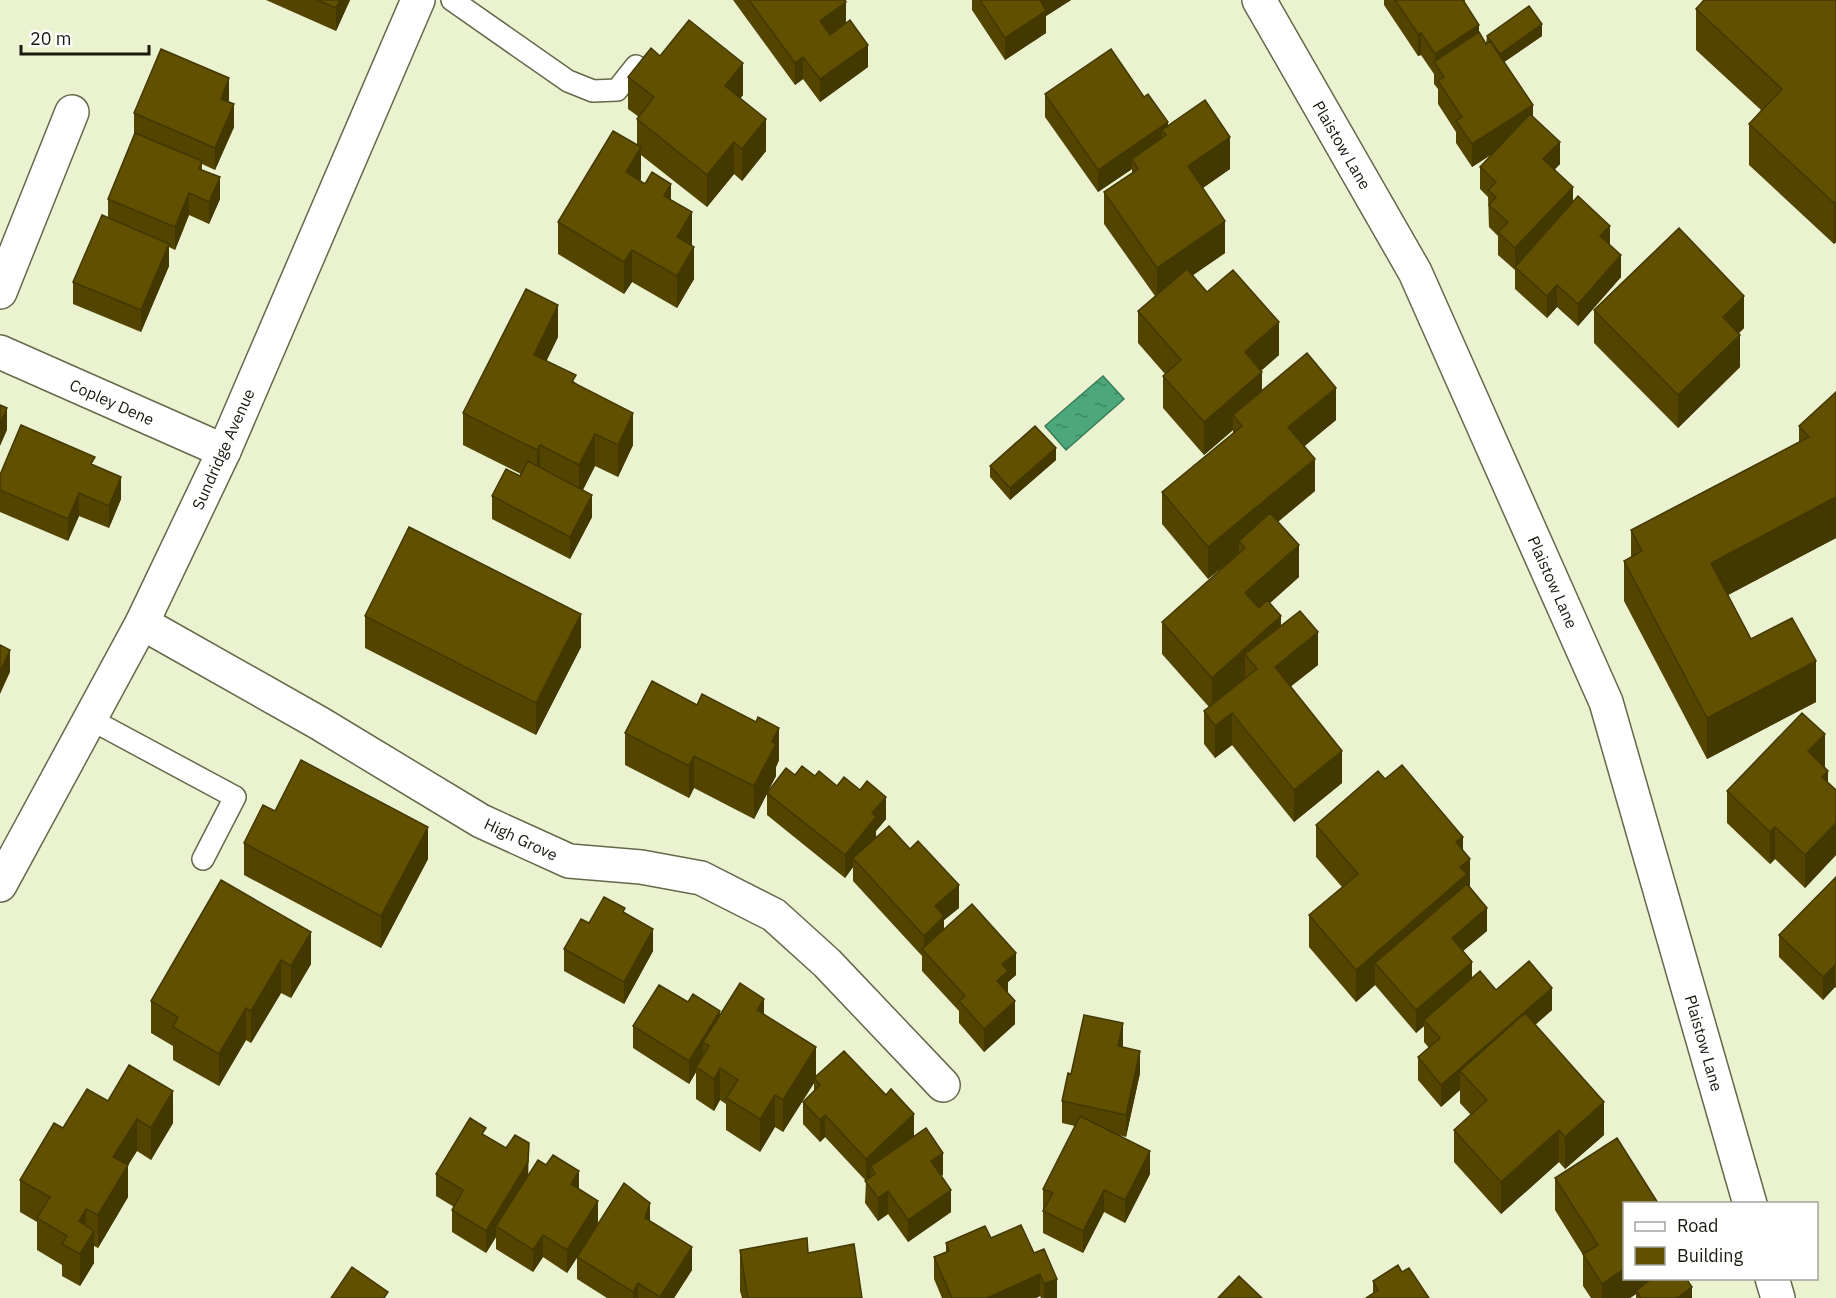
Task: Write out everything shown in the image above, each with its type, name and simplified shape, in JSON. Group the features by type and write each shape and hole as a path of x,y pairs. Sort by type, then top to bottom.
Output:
{"street":[{"name":"Sundridge Avenue","path":"0,885 142,622 224,451 418,0"},
{"name":"Plaistow Lane","path":"1259,0 1415,272 1606,702 1750,1202"},
{"path":"0,292 72,112"},
{"name":"Copley Dene","path":"0,352 224,451"},
{"name":"High Grove","path":"142,622 319,723 481,821 569,861 641,867 701,878 774,915 827,963 943,1085"},
{"path":"1773,1280 1778,1298"}],"lane":[{"path":"452,0 568,81 593,91 617,90 636,66"},
{"path":"90,719 235,797 203,859"}],"water":[{"path":"1103,376 1124,399 1066,450 1045,426"}],"building":[{"path":"317,0 340,0 336,8"},
{"path":"749,0 845,0 846,2 820,21 830,35 850,20 868,45 820,79 803,57 795,63"},
{"path":"980,0 1040,0 1046,11 1005,38"},
{"path":"1395,0 1463,0 1479,25 1435,54"},
{"path":"1704,0 1836,0 1836,201 1834,203 1749,124 1782,89 1696,9"},
{"path":"1529,6 1542,24 1500,54 1487,36"},
{"path":"689,20 743,63 725,86 766,119 742,149 734,142 707,175 637,119 654,97 628,77 651,48 660,56"},
{"path":"1479,32 1486,44 1490,41 1533,105 1472,144 1456,121 1462,117 1438,81 1444,77 1434,62"},
{"path":"161,49 229,78 221,99 234,104 215,148 134,113"},
{"path":"1111,49 1144,97 1148,94 1168,122 1098,170 1045,94"},
{"path":"1205,100 1230,137 1188,166 1225,221 1157,268 1104,192 1138,169 1132,159 1166,135 1162,130"},
{"path":"1530,114 1560,142 1543,159 1573,187 1515,248 1498,232 1508,222 1489,205 1496,197 1488,190 1496,182 1480,167"},
{"path":"613,131 641,147 626,172 645,184 652,172 671,184 664,196 692,212 677,237 694,247 677,276 632,250 624,262 558,222"},
{"path":"135,133 202,161 199,169 220,177 209,202 189,193 175,227 108,199"},
{"path":"1578,196 1610,226 1600,236 1621,255 1578,304 1557,285 1547,296 1515,267"},
{"path":"102,215 169,244 141,310 73,282"},
{"path":"1679,228 1744,296 1723,317 1740,335 1678,395 1594,310"},
{"path":"1187,269 1207,292 1233,270 1279,322 1245,352 1262,372 1204,422 1163,376 1181,360 1138,311"},
{"path":"526,289 558,305 534,355 576,375 572,382 633,413 618,445 595,434 579,465 540,445 537,450 463,413"},
{"path":"1307,353 1336,388 1288,427 1315,459 1208,547 1162,492 1242,426 1233,415"},
{"path":"1836,392 1836,497 1711,563 1751,639 1792,618 1816,661 1707,718 1624,561 1642,551 1631,530 1809,437 1799,426"},
{"path":"0,405 7,408 0,424"},
{"path":"21,425 95,457 91,464 121,477 109,506 79,493 68,519 0,490 0,475"},
{"path":"1035,426 1056,448 1010,488 990,466"},
{"path":"528,461 592,495 570,537 492,496 506,469 520,476"},
{"path":"1270,513 1299,545 1245,593 1259,608 1267,600 1281,616 1212,678 1162,622 1245,548 1239,541"},
{"path":"409,527 581,614 536,703 365,616"},
{"path":"1300,611 1318,632 1275,667 1342,751 1294,790 1232,713 1215,726 1204,711 1257,669 1245,654"},
{"path":"0,645 10,650 0,672"},
{"path":"652,681 697,705 702,694 756,722 758,717 779,728 772,742 776,744 754,786 694,756 689,766 625,733"},
{"path":"1802,713 1825,734 1808,751 1828,771 1822,777 1836,790 1836,823 1805,855 1775,827 1770,832 1727,791"},
{"path":"301,760 428,827 381,916 244,843 263,805 275,811"},
{"path":"1402,765 1463,837 1456,842 1470,859 1460,867 1467,874 1356,970 1309,915 1358,874 1316,825 1378,771 1385,779"},
{"path":"802,766 815,776 819,771 837,786 844,777 860,790 867,781 886,797 872,813 876,817 845,855 767,793 786,768 795,775"},
{"path":"889,826 910,849 918,841 959,885 935,906 944,916 924,936 853,858"},
{"path":"1836,877 1836,965 1823,977 1779,935"},
{"path":"221,880 311,932 291,966 281,960 251,1011 246,1008 219,1054 173,1027 178,1017 151,1001"},
{"path":"1467,884 1487,908 1452,938 1472,962 1416,1010 1375,963"},
{"path":"604,897 625,908 623,912 653,929 624,982 564,949 581,919 589,923"},
{"path":"972,904 1016,953 1002,964 1008,971 997,981 1015,1001 984,1029 959,1001 965,996 922,949"},
{"path":"1529,961 1552,988 1441,1085 1418,1057 1440,1038 1424,1020 1480,971 1496,990"},
{"path":"740,983 764,999 757,1010 816,1047 783,1100 775,1095 760,1119 726,1098 738,1080 720,1068 714,1079 696,1067 709,1046 703,1042"},
{"path":"659,985 688,1002 693,994 720,1011 689,1061 633,1026"},
{"path":"1525,1013 1604,1102 1565,1137 1559,1130 1501,1182 1454,1130 1487,1100 1460,1071"},
{"path":"1084,1015 1123,1023 1118,1046 1140,1051 1126,1115 1062,1101 1068,1073 1071,1074"},
{"path":"844,1051 886,1095 891,1089 914,1114 866,1159 825,1115 820,1120 803,1102 820,1085 814,1078"},
{"path":"129,1065 173,1091 151,1128 137,1119 113,1157 128,1165 98,1215 86,1209 79,1221 94,1231 80,1254 62,1244 67,1236 37,1218 50,1197 20,1180 54,1123 63,1128 87,1089 108,1101"},
{"path":"1080,1116 1150,1151 1125,1200 1104,1190 1083,1231 1043,1211 1053,1193 1043,1189"},
{"path":"470,1118 486,1128 482,1134 506,1148 515,1135 529,1143 528,1162 486,1231 452,1210 463,1190 436,1174"},
{"path":"926,1128 943,1153 931,1161 951,1190 908,1220 888,1191 878,1198 865,1181 875,1174 871,1166"},
{"path":"1617,1138 1657,1202 1623,1202 1623,1270 1602,1284 1583,1254 1598,1245 1555,1178"},
{"path":"553,1155 579,1171 571,1184 598,1201 567,1250 543,1235 533,1250 496,1226 538,1160 546,1165"},
{"path":"624,1183 650,1203 645,1218 692,1247 660,1297 638,1283 633,1292 577,1257"},
{"path":"1021,1225 1034,1253 1044,1249 1057,1279 1044,1284 1040,1274 987,1298 952,1298 934,1257 949,1251 946,1243 985,1226 991,1238"},
{"path":"807,1238 808,1253 854,1244 862,1298 748,1298 740,1250"},
{"path":"1398,1265 1402,1272 1409,1268 1429,1298 1366,1298 1378,1290 1373,1281"},
{"path":"352,1267 388,1292 384,1298 331,1298"},
{"path":"1239,1276 1262,1298 1218,1298"},
{"path":"1650,1280 1687,1280 1692,1287 1677,1298 1641,1298 1636,1291"}]}
